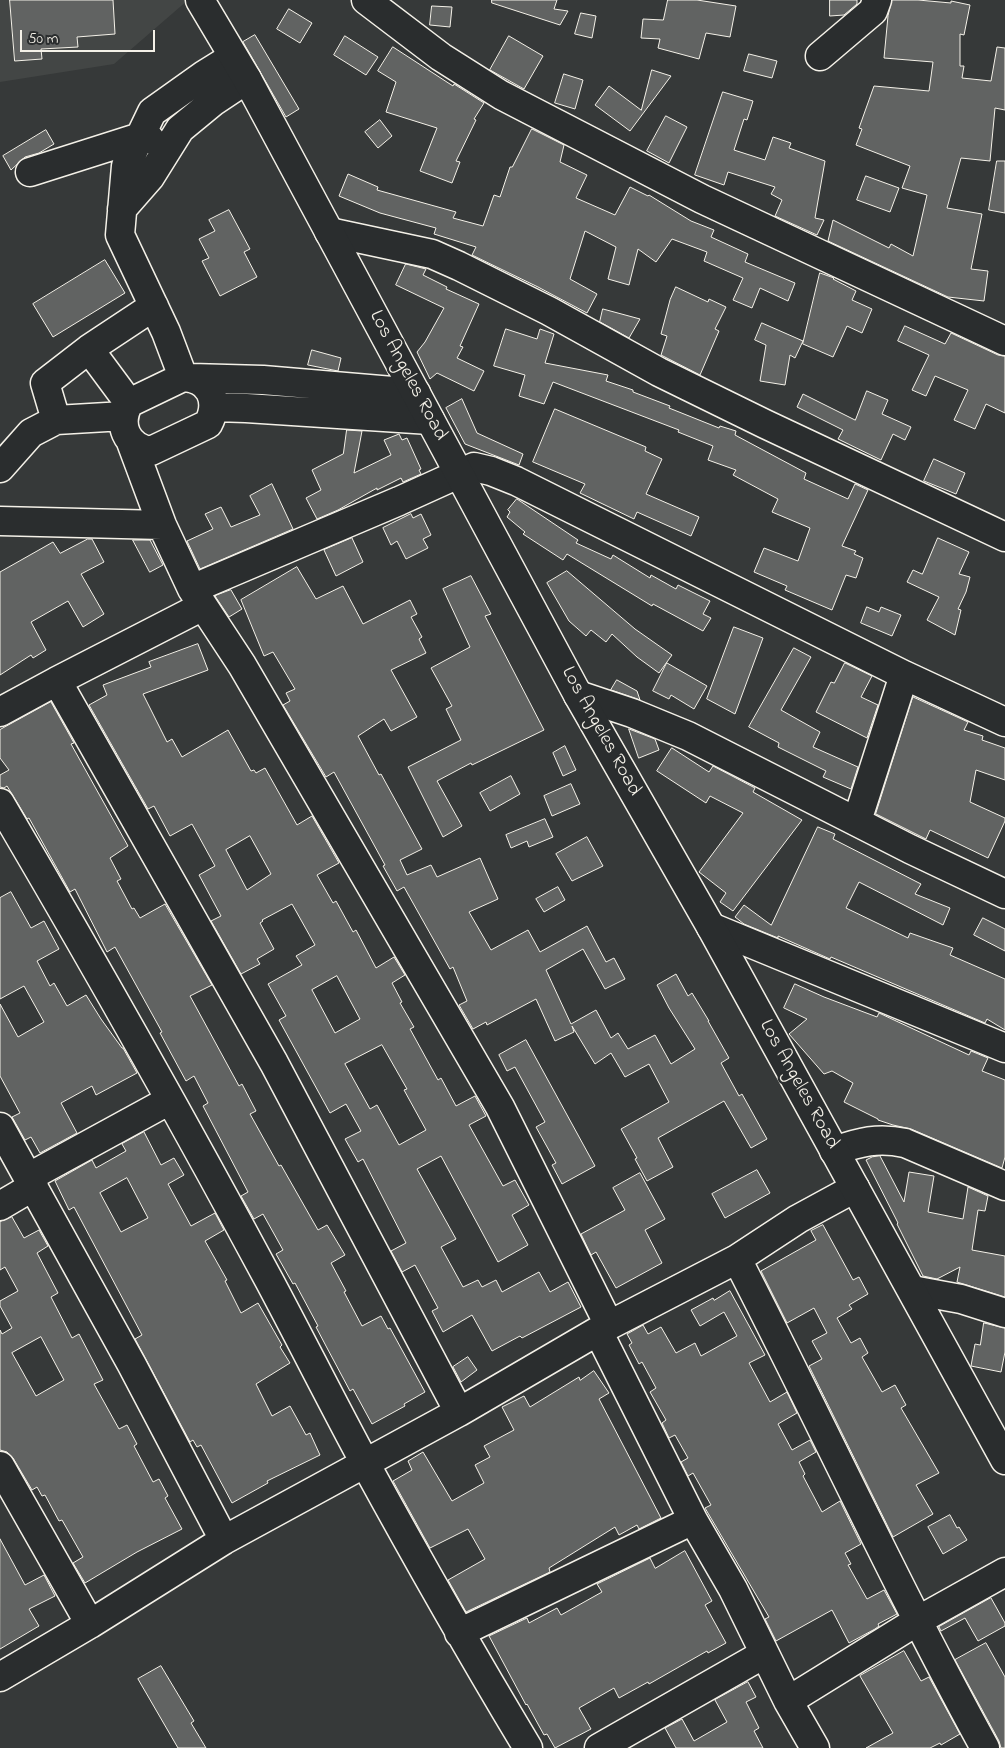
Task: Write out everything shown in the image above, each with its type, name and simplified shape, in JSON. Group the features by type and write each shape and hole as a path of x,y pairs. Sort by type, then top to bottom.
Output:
{"street":[{"name":"Los Angeles Road","path":"200,0 240,68 578,695 711,928 1005,1460"},
{"path":"366,0 441,57 501,95 702,199 1005,342"},
{"path":"820,56 874,11 877,0"},
{"path":"141,446 208,424 214,408 210,390 205,384 187,378 120,235 126,166 152,112 204,75 240,68"},
{"path":"122,210 150,177 180,129 214,101 240,68"},
{"path":"30,172 140,137 171,144"},
{"path":"329,232 432,254 460,266 549,311 668,376 1005,537"},
{"path":"56,420 45,383 89,349 154,306"},
{"path":"89,349 127,410 124,429 141,446 146,482 162,525 197,598 242,665 495,1099 693,1520 733,1589 788,1701 815,1748"},
{"path":"0,468 31,433 56,420 127,410 187,378 263,380 416,393"},
{"path":"214,408 246,408 430,420"},
{"path":"0,712 58,681 197,598 474,467 492,471 516,480 904,675 1005,722"},
{"path":"0,521 162,525"},
{"path":"857,821 904,675"},
{"path":"58,681 274,1063 459,1412"},
{"path":"578,695 632,713 688,736 910,849 1005,894"},
{"path":"0,803 110,992 170,1100 459,1633 528,1748"},
{"path":"711,928 1005,1048"},
{"path":"0,1206 31,1182 170,1100"},
{"path":"0,1127 132,1365 224,1540"},
{"path":"834,1151 866,1141 889,1140 905,1143 1005,1186"},
{"path":"0,1677 90,1624 224,1540 366,1464 604,1328 737,1259 798,1219 855,1188"},
{"path":"737,1259 985,1748"},
{"path":"912,1290 960,1299 1005,1313"},
{"path":"0,1466 90,1624"},
{"path":"459,1633 693,1520"},
{"path":"788,1701 919,1620 1005,1572"},
{"path":"599,1748 764,1654"}],"shaded area":[{"path":"0,0 188,0 114,64 0,82"}],"building":[{"path":"10,0 113,0 115,34 77,37 78,47 41,49 42,59 15,61"},
{"path":"492,0 557,0 554,9 568,11 560,25 492,3"},
{"path":"668,0 697,0 736,6 730,37 706,33 699,59 658,48 660,39 641,38 643,19 663,20"},
{"path":"830,0 857,0 857,4 844,15 830,16"},
{"path":"892,0 951,3 951,1 970,5 964,35 960,34 960,66 964,66 962,78 991,81 997,47 1005,48 1005,110 995,108 990,161 961,158 947,208 982,214 971,269 988,271 984,301 948,297 828,241 833,220 889,248 891,244 913,256 927,195 902,188 910,166 856,145 862,129 859,128 874,86 929,91 933,62 884,58 888,16"},
{"path":"432,6 452,7 450,27 430,25"},
{"path":"289,9 312,23 300,43 277,29"},
{"path":"581,13 596,16 592,38 575,34"},
{"path":"255,35 299,109 286,117 243,42"},
{"path":"345,36 378,57 366,75 334,55"},
{"path":"509,36 543,56 524,89 490,70"},
{"path":"393,47 453,86 454,84 484,103 474,119 476,120 456,161 460,162 452,183 420,171 437,128 386,112 396,82 378,71"},
{"path":"749,54 777,61 772,78 744,71"},
{"path":"652,70 671,76 630,131 595,105 609,86 641,110"},
{"path":"564,74 583,80 575,109 555,103"},
{"path":"723,92 753,101 747,120 744,119 734,150 765,160 773,137 791,143 789,148 825,161 815,218 824,220 817,235 775,216 782,200 771,194 775,187 728,172 724,185 695,175"},
{"path":"666,116 687,127 669,163 647,151"},
{"path":"380,120 392,136 378,148 365,132"},
{"path":"532,129 564,145 560,162 587,175 576,198 615,215 630,187 649,195 691,221 714,230 711,237 748,254 745,262 795,283 788,301 760,288 752,308 733,300 743,278 704,261 707,252 672,239 656,262 638,249 629,285 608,279 616,247 585,231 570,279 597,294 587,313 472,255 476,247 434,234 436,228 380,213 339,196 348,174 378,187 377,190 456,212 453,218 483,226 494,195 500,197 510,167 512,167"},
{"path":"46,130 54,144 39,153 25,157 11,170 3,156"},
{"path":"997,161 1005,161 1005,213 989,210"},
{"path":"866,176 899,188 890,212 857,200"},
{"path":"229,210 250,249 244,252 257,277 220,296 202,261 209,258 199,239 215,231 209,220"},
{"path":"105,260 125,293 53,337 33,304"},
{"path":"406,264 426,269 423,275 447,287 446,289 479,304 460,346 463,347 457,358 484,371 474,391 437,373 430,379 417,352 425,342 444,308 396,285"},
{"path":"820,273 834,278 856,291 852,300 872,309 862,333 847,326 833,357 803,344"},
{"path":"676,287 708,302 709,299 726,307 715,329 719,331 700,375 661,355 667,336 661,334 670,300"},
{"path":"603,309 640,319 629,338 600,322"},
{"path":"762,323 803,341 795,358 790,355 785,385 760,381 766,345 755,340"},
{"path":"905,326 945,344 951,333 998,355 1005,356 1005,413 986,404 975,429 954,420 968,390 935,376 926,396 912,390 929,355 898,341"},
{"path":"506,329 537,339 540,329 554,334 545,363 608,375 606,381 633,390 633,392 670,406 669,408 719,428 720,426 736,431 735,435 806,473 804,479 848,499 855,484 868,490 842,546 856,551 854,554 863,558 856,578 846,575 832,610 785,590 787,586 754,572 764,548 798,561 810,528 772,512 778,499 733,475 736,470 708,460 713,446 678,432 679,430 553,382 544,404 519,396 525,375 494,366"},
{"path":"312,350 341,358 338,371 308,365"},
{"path":"867,391 888,400 882,414 911,427 905,440 893,434 881,460 838,439 843,430 797,407 803,394 855,420"},
{"path":"462,399 477,433 523,454 519,465 465,444 446,408"},
{"path":"555,409 646,447 645,451 662,459 646,494 699,517 691,536 637,512 634,519 580,493 585,484 533,462"},
{"path":"347,430 362,431 354,473 391,455 384,440 399,434 402,440 407,438 421,469 419,470 421,474 403,482 401,478 377,490 377,488 338,510 317,519 306,498 321,490 312,470 343,454"},
{"path":"934,459 965,473 956,494 924,481"},
{"path":"272,484 293,529 200,569 187,541 213,529 205,514 221,507 231,527 260,515 250,496"},
{"path":"517,499 578,540 576,543 611,559 613,555 650,578 651,575 676,589 678,585 710,601 703,614 711,618 703,631 653,604 652,606 567,554 563,560 523,534 525,532 507,517 510,512 508,510"},
{"path":"411,514 413,518 421,514 431,535 423,539 428,548 406,559 397,541 391,545 383,528"},
{"path":"352,538 363,562 336,576 324,550"},
{"path":"938,538 969,552 959,574 970,577 966,592 958,609 961,610 955,635 927,620 939,597 907,582 913,570 922,574"},
{"path":"88,539 92,539 104,562 81,574 104,614 83,627 68,601 31,622 46,650 33,658 31,655 0,675 0,572 53,542 60,553"},
{"path":"133,540 150,540 163,565 150,572"},
{"path":"297,567 316,599 343,586 363,624 410,600 417,614 411,617 422,637 419,639 426,653 391,670 417,717 391,731 384,719 358,736 422,849 400,860 407,875 431,865 437,877 480,858 498,899 469,912 491,950 528,930 540,952 587,926 606,962 614,958 625,979 605,989 583,949 546,970 571,1024 596,1010 611,1038 618,1033 628,1049 655,1035 671,1064 695,1049 657,985 676,974 688,996 692,993 709,1021 729,1058 721,1063 739,1096 742,1094 767,1139 751,1148 724,1101 658,1138 673,1167 647,1181 621,1129 669,1102 649,1064 625,1077 611,1053 595,1064 572,1026 574,1032 555,1041 536,999 487,1025 486,1022 473,1029 459,1005 467,1001 453,967 450,969 404,887 397,891 383,866 385,865 334,772 326,777 283,705 290,701 286,693 295,689 273,652 264,656 241,600"},
{"path":"567,571 635,629 672,655 659,673 637,657 612,634 606,642 591,630 586,636 569,621 547,583"},
{"path":"471,576 491,614 485,616 544,730 472,765 471,763 437,781 462,826 443,837 408,767 461,740 446,709 452,706 431,668 470,647 443,589"},
{"path":"231,590 242,609 229,617 215,596"},
{"path":"867,607 879,612 881,607 901,615 892,636 861,623"},
{"path":"734,627 763,638 735,714 707,699"},
{"path":"198,644 208,670 143,694 167,742 172,739 182,757 228,730 251,771 254,770 256,773 265,768 297,825 312,816 339,863 317,875 333,903 336,901 353,932 356,930 376,968 394,957 405,975 392,983 402,1002 400,1003 414,1027 410,1029 438,1080 441,1078 456,1106 475,1096 486,1116 469,1125 503,1186 515,1180 529,1205 512,1215 528,1245 498,1262 441,1156 417,1169 456,1239 441,1247 463,1287 478,1280 482,1287 496,1280 502,1292 539,1272 550,1292 568,1282 581,1307 522,1338 520,1336 492,1351 472,1315 443,1332 432,1311 438,1308 415,1265 402,1272 391,1251 406,1243 363,1159 358,1162 345,1139 361,1131 346,1104 330,1113 279,1020 286,1016 268,984 302,965 296,956 315,945 292,904 262,920 260,923 274,949 257,959 260,964 241,974 211,921 221,916 199,875 215,866 192,824 170,836 154,806 148,809 89,705 107,695 103,685 151,667 149,662","holes":["250,836 271,874 247,890 226,850","337,976 360,1019 335,1033 312,990","382,1045 407,1089 404,1090 426,1130 399,1145 377,1105 370,1109 345,1064"]},
{"path":"794,648 811,657 781,710 820,732 813,747 858,767 851,789 823,777 826,771 778,747 779,743 749,727"},
{"path":"667,663 707,686 694,709 671,695 669,699 653,691"},
{"path":"845,663 872,676 861,697 878,705 867,738 816,712 831,682 834,683"},
{"path":"617,680 637,691 640,700 611,690"},
{"path":"913,697 968,722 964,730 983,736 982,740 1005,748 1005,780 976,770 970,802 1005,818 988,858 930,830 926,839 876,814"},
{"path":"51,702 74,743 71,744 128,846 110,858 121,879 117,881 132,909 134,908 140,918 165,904 212,985 190,996 239,1086 242,1084 256,1111 250,1114 279,1166 281,1165 318,1230 327,1225 345,1255 331,1263 362,1326 381,1316 388,1329 390,1328 425,1392 404,1404 405,1406 372,1424 353,1389 350,1391 295,1283 293,1284 276,1254 283,1250 263,1214 254,1219 241,1196 248,1192 203,1106 208,1103 194,1076 186,1081 160,1033 162,1032 115,947 107,952 75,889 70,892 29,818 27,819 7,786 4,788 0,787 0,775 9,770 0,758 0,730"},
{"path":"629,729 655,739 659,750 639,758"},
{"path":"565,746 576,770 563,776 553,753"},
{"path":"672,748 709,772 713,766 755,788 753,792 802,820 733,911 720,902 726,893 699,872 743,813 710,796 706,803 657,771"},
{"path":"511,776 520,794 490,811 480,793"},
{"path":"571,784 580,804 552,816 544,796"},
{"path":"545,819 553,837 529,847 527,841 511,848 506,835"},
{"path":"818,827 835,834 833,839 921,884 915,894 950,908 943,925 859,882 846,908 908,938 910,933 953,948 950,955 1005,979 1005,1030 987,1019 985,1023 831,957 830,959 778,936 778,938 744,924 735,917 744,905 771,925"},
{"path":"587,837 603,866 572,881 556,854"},
{"path":"558,887 565,900 544,912 536,899"},
{"path":"11,892 31,928 44,921 59,949 37,961 50,986 54,983 67,1006 86,995 123,1048 137,1073 96,1095 92,1086 61,1103 77,1133 40,1153 31,1137 25,1140 12,1117 20,1113 0,1076 0,1004 18,1037 44,1022 24,986 0,999 0,898"},
{"path":"983,918 1005,929 1005,951 974,935"},
{"path":"795,984 877,1017 879,1013 969,1055 971,1051 988,1058 982,1071 1005,1080 1005,1157 1002,1168 911,1129 878,1120 844,1102 853,1083 832,1071 824,1074 789,1034 807,1019 784,1008"},
{"path":"526,1040 595,1166 562,1184 552,1165 556,1163 536,1127 545,1122 515,1067 507,1071 499,1055"},
{"path":"144,1132 161,1165 174,1158 184,1175 168,1184 191,1226 215,1213 224,1230 205,1241 227,1280 225,1281 241,1313 258,1303 290,1363 256,1384 272,1416 290,1406 306,1435 310,1433 320,1455 267,1481 268,1483 232,1503 201,1445 197,1447 193,1440 190,1442 135,1339 142,1335 74,1207 69,1210 55,1181 92,1160 96,1168 126,1151 122,1144","holes":["127,1178 148,1218 121,1232 100,1193"]},
{"path":"880,1156 904,1202 909,1172 934,1176 928,1212 963,1219 968,1187 988,1196 985,1211 978,1210 972,1250 1005,1256 1005,1297 957,1282 960,1267 937,1279 923,1276 866,1160"},
{"path":"757,1170 770,1193 725,1218 712,1194"},
{"path":"640,1173 665,1219 645,1230 662,1263 616,1288 596,1252 591,1255 581,1234 625,1210 613,1188"},
{"path":"12,1217 24,1238 39,1230 48,1246 37,1253 58,1293 51,1297 72,1338 79,1334 103,1380 94,1384 119,1429 127,1425 137,1444 134,1446 153,1482 159,1479 168,1496 165,1498 182,1529 137,1552 85,1583 73,1563 83,1557 62,1520 59,1521 45,1495 42,1496 37,1487 32,1490 13,1458 7,1452 0,1450 0,1330 2,1334 12,1328 0,1306 0,1301 18,1291 5,1267 0,1270 0,1222","holes":["41,1337 64,1380 36,1396 12,1353"]},
{"path":"823,1225 853,1280 859,1277 868,1294 849,1305 852,1309 837,1318 851,1343 860,1338 868,1353 862,1357 882,1392 895,1385 906,1405 901,1408 939,1473 916,1485 933,1514 893,1537 809,1366 822,1359 812,1341 827,1333 814,1308 787,1323 761,1271 816,1240 811,1231"},
{"path":"730,1291 765,1355 749,1363 770,1402 787,1392 797,1413 778,1424 792,1450 810,1440 816,1452 799,1462 805,1474 803,1476 822,1512 840,1501 861,1544 845,1553 851,1564 848,1565 867,1599 884,1590 897,1614 849,1643 832,1610 776,1641 765,1619 769,1617 705,1508 711,1505 693,1473 688,1476 681,1462 688,1458 675,1435 669,1438 662,1423 666,1420 650,1392 656,1388 642,1362 639,1364 629,1345 632,1343 627,1334 643,1325 648,1334 661,1327 676,1353 695,1343 701,1356 737,1336 724,1312 700,1326 691,1310"},
{"path":"984,1323 1005,1328 1005,1352 1001,1372 971,1366 975,1344 980,1345"},
{"path":"468,1357 477,1370 461,1382 453,1367"},
{"path":"594,1371 609,1393 599,1399 661,1518 639,1529 637,1525 619,1535 615,1527 549,1568 550,1572 466,1612 448,1580 485,1559 468,1529 430,1548 393,1481 412,1470 408,1461 423,1452 452,1501 484,1483 475,1465 490,1457 484,1446 514,1430 502,1407 524,1396 530,1407 579,1377 580,1380"},
{"path":"950,1515 957,1528 959,1527 967,1540 943,1554 928,1527"},
{"path":"0,1539 25,1585 44,1575 55,1596 29,1609 39,1626 0,1649"},
{"path":"685,1551 712,1601 705,1605 726,1643 708,1653 707,1651 649,1684 648,1682 619,1698 614,1688 579,1708 591,1729 555,1748 547,1734 544,1735 526,1705 489,1636 527,1618 529,1623 557,1608 561,1615 602,1592 597,1584 650,1558 655,1568"},
{"path":"991,1598 1005,1626 978,1641 965,1618 941,1631 939,1627"},
{"path":"986,1643 1005,1677 1005,1748 1001,1748 955,1660"},
{"path":"904,1651 921,1681 929,1677 960,1734 941,1745 940,1743 930,1748 866,1748 893,1733 860,1676"},
{"path":"161,1666 194,1721 191,1723 206,1748 178,1748 138,1679"},
{"path":"748,1682 756,1697 746,1702 759,1728 754,1731 763,1748 676,1748 665,1728 682,1719 694,1741 727,1722 715,1700"}]}
